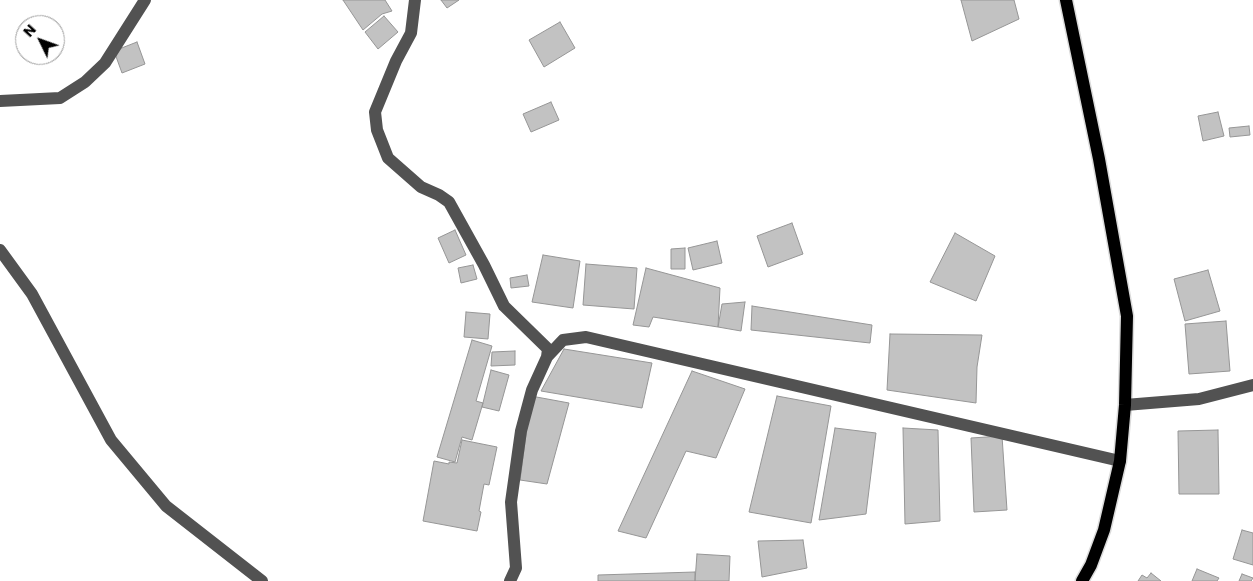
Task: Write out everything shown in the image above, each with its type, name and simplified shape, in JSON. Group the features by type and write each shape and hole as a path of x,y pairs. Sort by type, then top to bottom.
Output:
{"main road":[{"path":"1066,0 1099,159 1127,316 1125,405 1120,461 1104,530 1091,565 1082,581"}],"street":[{"path":"0,101 60,98 85,82 105,63 145,0"},
{"path":"415,0 411,33 396,61 375,112 377,130 388,158 421,187 449,202 504,306 548,349 547,357 532,390 521,431 511,502 516,568 510,581"},
{"path":"0,250 32,294 111,440 166,506 262,581"},
{"path":"547,357 563,340 586,337 1120,461"},
{"path":"1125,405 1199,399 1253,385"}],"building":[{"path":"343,0 385,0 392,11 382,14 363,30"},
{"path":"441,0 459,0 447,8"},
{"path":"961,0 1014,0 1019,19 972,41"},
{"path":"384,16 398,32 378,49 365,32"},
{"path":"560,22 575,48 544,67 529,40"},
{"path":"137,42 145,64 122,73 114,51"},
{"path":"551,102 559,120 531,132 523,114"},
{"path":"1218,112 1224,136 1203,141 1198,116"},
{"path":"1249,126 1250,135 1230,137 1229,128"},
{"path":"792,223 803,254 768,267 757,236"},
{"path":"455,230 466,255 449,263 438,238"},
{"path":"955,233 995,256 976,301 930,282"},
{"path":"717,241 722,263 693,270 688,248"},
{"path":"685,248 685,269 671,269 671,249"},
{"path":"543,255 580,261 573,308 532,302"},
{"path":"586,264 637,268 634,309 583,305"},
{"path":"473,265 477,279 461,283 458,268"},
{"path":"646,268 720,288 718,327 653,317 649,327 633,325"},
{"path":"1208,270 1220,311 1185,321 1174,279"},
{"path":"527,275 529,286 511,288 510,278"},
{"path":"745,302 741,331 718,327 722,304"},
{"path":"752,306 872,325 870,343 751,330"},
{"path":"466,312 490,314 488,339 464,337"},
{"path":"1226,321 1230,371 1189,374 1185,324"},
{"path":"890,334 982,335 977,367 976,403 887,390"},
{"path":"472,340 492,346 476,401 483,403 472,440 462,437 455,462 437,457"},
{"path":"564,349 652,363 642,408 541,391"},
{"path":"515,351 515,365 491,366 492,352"},
{"path":"491,370 509,375 499,411 482,407"},
{"path":"692,371 745,389 716,458 686,451 646,538 618,531"},
{"path":"531,396 569,403 547,484 520,480"},
{"path":"777,396 831,406 811,523 749,512"},
{"path":"835,428 876,433 866,514 819,520"},
{"path":"903,428 938,430 940,521 905,524"},
{"path":"1218,430 1219,494 1179,494 1178,431"},
{"path":"1002,436 1007,510 974,512 971,438"},
{"path":"462,440 497,447 489,485 484,484 477,531 423,521 434,461 449,464 449,462 457,463"},
{"path":"1242,530 1253,533 1253,565 1233,559"},
{"path":"803,540 807,568 762,577 758,541"},
{"path":"697,554 730,556 729,581 695,581"},
{"path":"1197,569 1219,578 1217,581 1192,581"},
{"path":"695,572 695,581 598,581 598,575"},
{"path":"1151,573 1161,581 1138,581 1142,575 1147,578"},
{"path":"1242,574 1253,578 1251,581 1239,581"}]}
